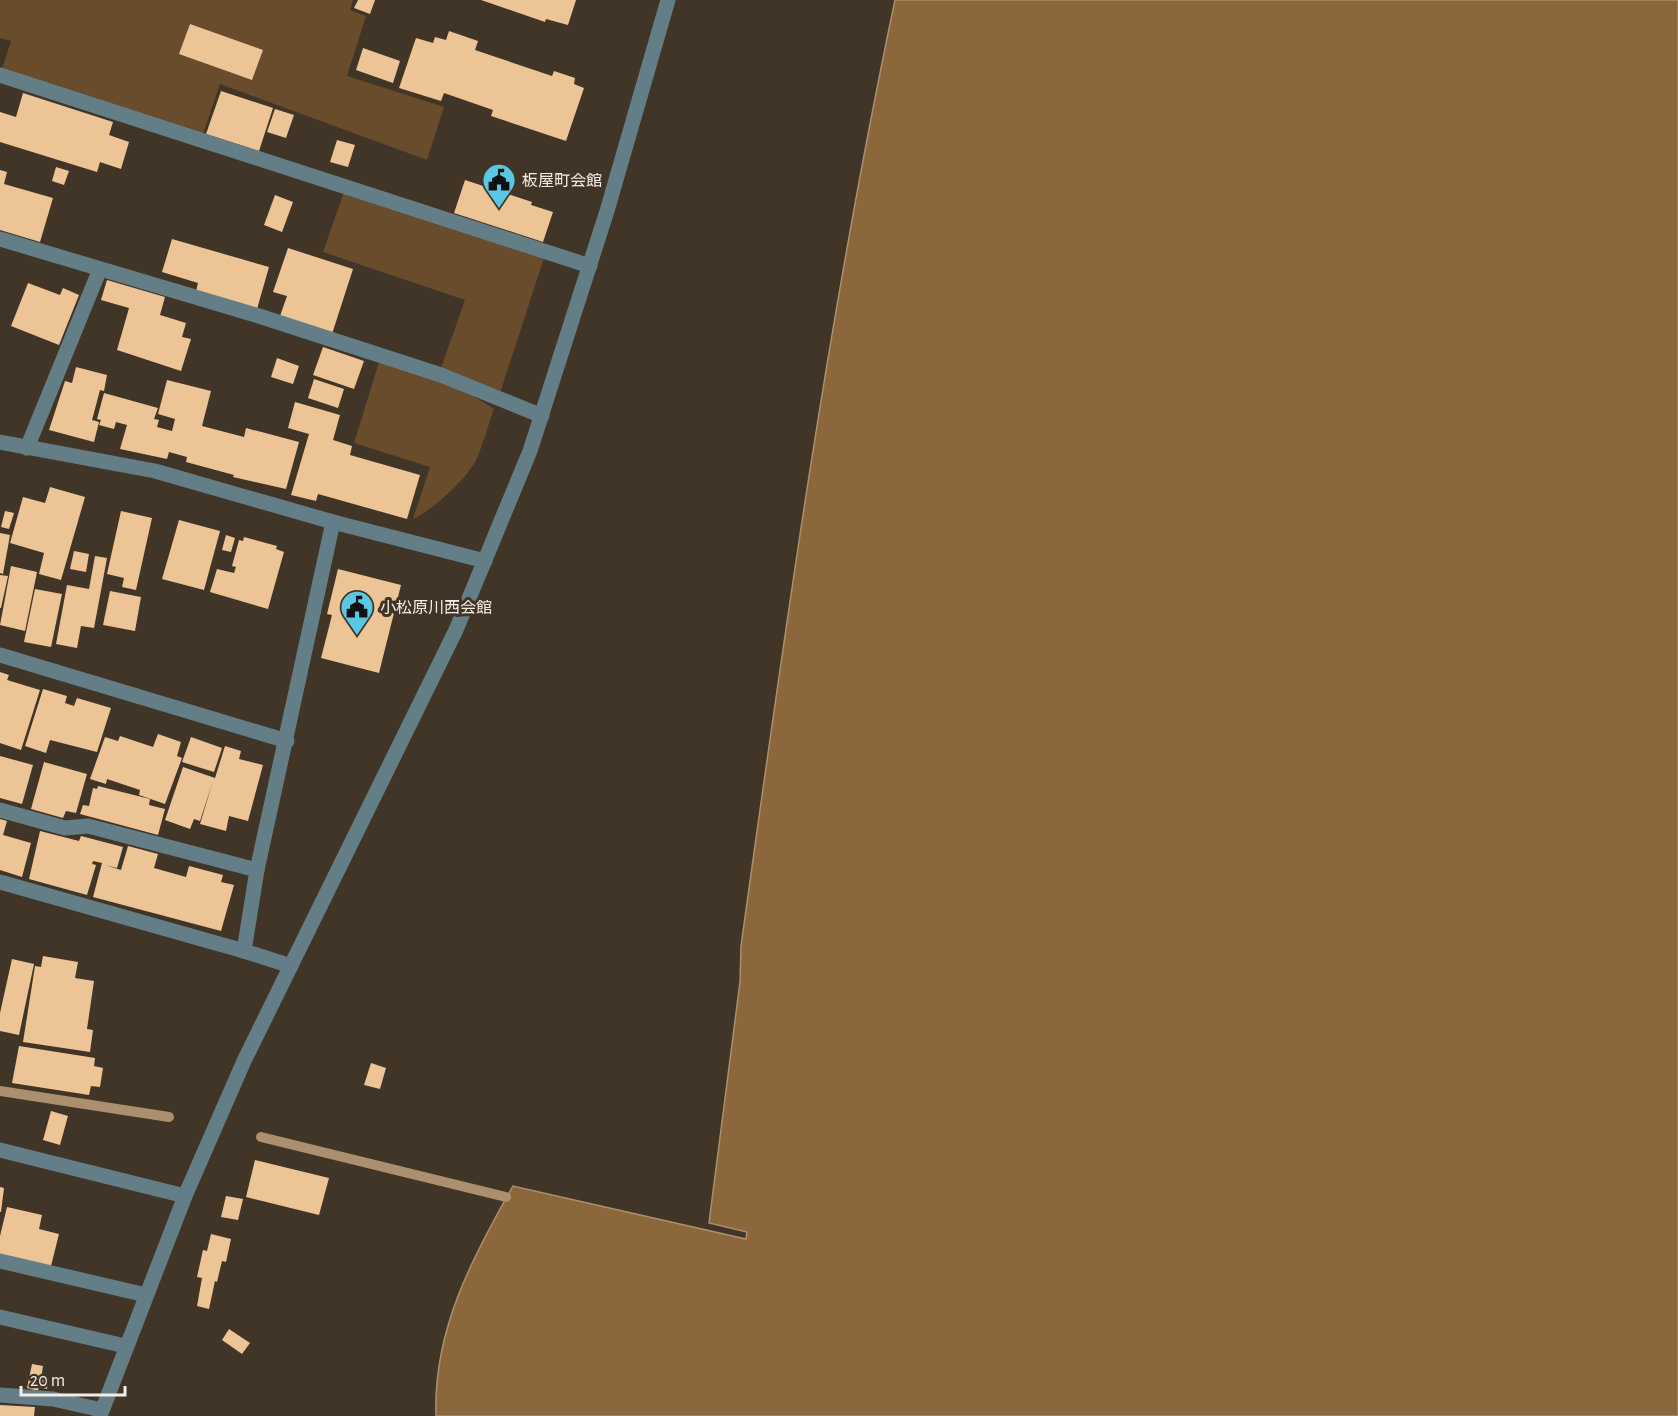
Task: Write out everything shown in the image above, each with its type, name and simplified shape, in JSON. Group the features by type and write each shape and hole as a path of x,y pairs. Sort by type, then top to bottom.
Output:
{"street":[{"path":"0,1395 53,1399 101,1413 125,1346 185,1196 244,1061 436,672 485,561 542,416 590,266 668,0"},
{"path":"0,75 590,266"},
{"path":"0,239 429,371 542,416"},
{"path":"27,448 100,269"},
{"path":"0,442 155,471 333,522 485,561"},
{"path":"244,951 257,870 333,522"},
{"path":"0,655 287,741"},
{"path":"0,810 65,828 88,826 257,870"},
{"path":"0,882 291,966"},
{"path":"0,1150 185,1196"},
{"path":"0,1261 146,1294"},
{"path":"0,1317 125,1346"}],"shaded area":[{"path":"0,0 353,0 350,10 366,16 347,76 444,107 427,160 220,84 203,134 2,69 11,41 0,38"},
{"path":"895,0 1678,0 1678,1416 436,1416 441,1354 448,1325 483,1240 513,1186 746,1239 747,1232 709,1223 740,982 741,946 792,590 829,353 849,235"},
{"path":"344,192 544,258 500,393 441,368 465,300 323,252"},
{"path":"379,362 453,387 494,409 477,458 466,475 449,493 413,519 430,467 354,443"}],"building":[{"path":"358,0 375,0 370,14 354,8"},
{"path":"481,0 576,0 568,25 546,19 545,22"},
{"path":"190,24 263,50 252,80 179,54"},
{"path":"449,31 478,41 475,50 552,76 554,71 575,78 574,84 584,88 566,141 491,116 493,110 444,93 441,101 399,88 416,38 433,43 435,37 446,40"},
{"path":"363,48 400,61 393,83 356,70"},
{"path":"221,91 273,108 259,151 206,134"},
{"path":"23,93 113,122 109,135 129,142 121,169 100,162 97,172 0,142 0,112 16,117"},
{"path":"275,109 294,115 286,138 267,132"},
{"path":"337,140 355,145 348,167 330,162"},
{"path":"56,167 69,171 64,185 52,181"},
{"path":"0,170 7,172 4,184 53,198 40,242 0,230"},
{"name":"板屋町会館","path":"465,180 532,202 531,205 553,212 543,242 454,213"},
{"path":"275,195 293,202 282,232 264,225"},
{"path":"172,239 269,267 257,309 196,291 198,283 162,272"},
{"path":"288,248 353,269 332,334 280,316 287,296 273,292"},
{"path":"107,280 165,297 160,315 186,323 182,337 191,339 181,371 117,350 129,308 101,300"},
{"path":"28,283 60,295 63,288 79,295 59,345 11,326"},
{"path":"323,347 364,361 354,389 313,375"},
{"path":"277,358 299,366 293,384 271,377"},
{"path":"76,367 107,375 104,391 100,390 92,420 99,422 94,442 49,430 65,381 72,383"},
{"path":"314,379 344,389 338,408 308,398"},
{"path":"167,380 211,391 202,426 244,437 246,428 299,442 286,489 233,477 234,475 186,462 187,457 169,452 167,459 120,449 127,425 116,422 114,429 99,425 101,420 97,419 104,393 158,408 154,419 159,420 157,427 172,431 175,419 158,414"},
{"path":"295,402 340,415 333,440 352,446 350,455 420,475 407,519 318,494 316,501 291,495 309,434 288,428"},
{"path":"50,487 85,497 61,580 39,574 44,553 10,543 23,497 45,503"},
{"path":"5,511 14,513 9,529 1,527"},
{"path":"121,511 152,518 136,590 122,587 124,578 107,574"},
{"path":"179,520 220,531 204,590 162,579"},
{"path":"0,533 10,535 3,574 0,573"},
{"path":"226,535 235,538 231,552 222,550"},
{"path":"244,537 277,546 276,549 284,552 268,609 210,592 217,569 234,573 236,567 232,566 239,540 243,541"},
{"path":"74,551 89,554 86,572 70,569"},
{"path":"95,556 107,558 94,628 81,626 77,648 56,644 67,585 89,589"},
{"path":"11,566 37,572 25,631 0,625"},
{"name":"小松原川西会館","path":"338,569 401,585 379,673 321,658 332,615 327,614"},
{"path":"0,575 8,576 1,608 0,608"},
{"path":"35,589 62,594 51,647 24,642"},
{"path":"110,591 141,597 135,631 103,625"},
{"path":"0,672 9,675 7,680 40,690 21,750 0,743"},
{"path":"43,689 67,696 65,703 74,706 77,698 111,708 97,752 50,740 46,753 25,746"},
{"path":"158,734 181,742 177,756 182,758 165,804 139,795 140,790 107,779 106,784 90,779 105,737 118,741 120,736 153,747"},
{"path":"191,737 222,748 214,772 182,762"},
{"path":"225,746 241,751 239,759 263,765 248,821 229,816 226,831 200,824 213,781 200,821 194,819 190,829 165,820 183,767 215,778"},
{"path":"0,756 33,765 22,804 0,798"},
{"path":"44,762 87,774 76,813 66,811 63,818 31,809"},
{"path":"98,786 150,799 149,805 165,809 158,835 80,814 83,805 89,806 93,788 97,789"},
{"path":"0,819 7,821 3,835 31,843 22,877 0,870"},
{"path":"40,831 79,841 81,836 123,847 117,868 105,865 121,870 128,846 158,854 154,868 186,877 189,866 223,875 221,882 234,885 221,931 93,897 102,863 93,861 92,864 96,865 87,895 29,879"},
{"path":"43,956 78,962 75,978 94,981 87,1029 93,1030 90,1052 23,1042 35,966 41,967"},
{"path":"12,959 34,964 19,1035 0,1031 0,1013"},
{"path":"19,1046 95,1058 94,1066 103,1068 100,1087 91,1086 89,1095 12,1083"},
{"path":"371,1063 386,1068 380,1089 364,1085"},
{"path":"51,1111 68,1116 60,1145 43,1140"},
{"path":"255,1160 329,1178 319,1215 246,1197"},
{"path":"0,1187 4,1188 1,1212 0,1212"},
{"path":"226,1196 243,1199 238,1220 221,1217"},
{"path":"7,1207 42,1215 39,1229 59,1234 51,1266 0,1254 0,1236"},
{"path":"211,1234 231,1239 226,1262 222,1261 217,1282 215,1281 209,1309 197,1306 202,1278 197,1277 203,1250 207,1251"},
{"path":"229,1329 250,1343 242,1354 222,1340"},
{"path":"32,1364 43,1366 41,1379 48,1380 47,1389 39,1387 38,1391 27,1388"},
{"path":"0,1405 35,1407 34,1416 0,1416"}],"waterway":[{"path":"0,1091 169,1117"},
{"path":"261,1137 506,1197"}],"place":[{"name":"板屋町会館","path":"499,209"},
{"name":"小松原川西会館","path":"357,636"}]}
